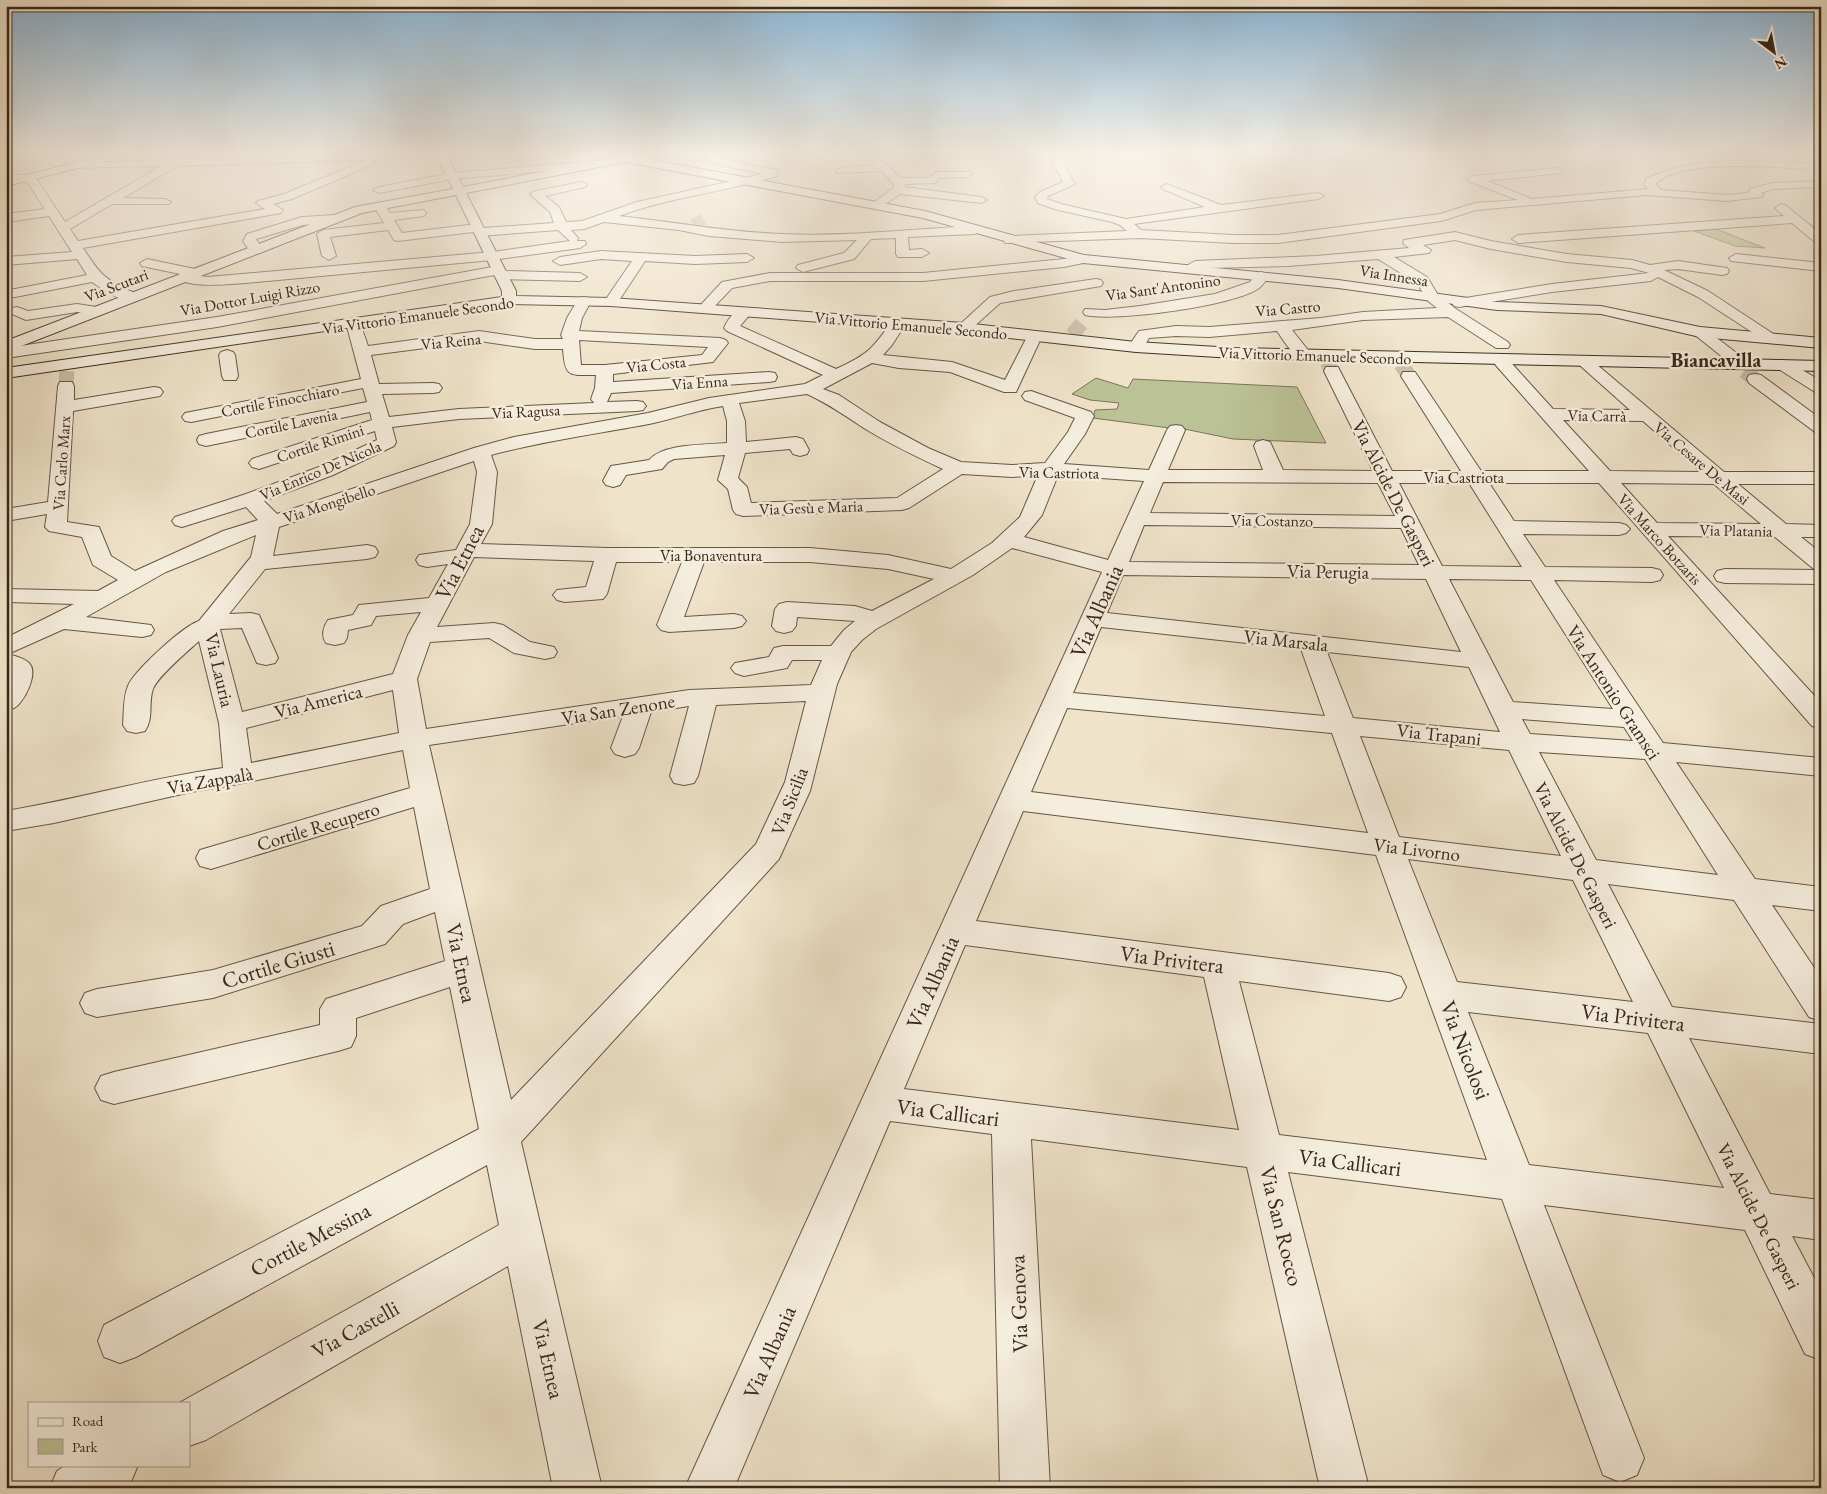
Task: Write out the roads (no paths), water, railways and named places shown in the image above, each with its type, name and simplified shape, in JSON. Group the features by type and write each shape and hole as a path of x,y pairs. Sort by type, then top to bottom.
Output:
{"street":[{"path":"60,224 92,273 108,287 132,297"},
{"path":"63,228 71,224"},
{"path":"6,261 77,250 206,224"},
{"path":"256,250 249,241 251,237 293,224"},
{"name":"Via Scutari","path":"6,347 132,297 182,270 256,250 324,224"},
{"path":"329,256 329,251 323,244 323,234 396,224"},
{"path":"477,224 509,291 509,300"},
{"path":"391,225 477,224 562,226 587,224"},
{"path":"666,224 691,226 709,232 782,238 867,236 975,230"},
{"path":"851,236 850,227 854,224"},
{"name":"Via Innessa","path":"951,224 1004,241 1083,259 1338,284 1433,298"},
{"path":"1126,224 1140,234"},
{"path":"1233,239 1343,224"},
{"path":"1004,241 1140,234 1233,239 1278,239 1386,224"},
{"path":"1442,224 1426,227 1466,239 1583,260 1622,262 1646,268 1703,294 1764,335"},
{"path":"1666,224 1702,238"},
{"path":"1188,270 1195,265 1281,263 1381,256 1424,250 1409,243 1616,232 1724,224"},
{"path":"1800,224 1821,240"},
{"path":"562,226 567,234 580,244 601,255"},
{"path":"670,235 691,226"},
{"path":"1262,226 1278,233"},
{"path":"960,243 961,235 975,230"},
{"path":"1616,232 1646,244"},
{"path":"902,234 903,254 922,253"},
{"path":"704,309 727,284 770,277 849,256 867,236"},
{"path":"748,258 755,250 782,238"},
{"path":"497,268 580,244"},
{"path":"1281,263 1273,256 1336,247"},
{"path":"149,270 182,270 208,281 253,289 497,268 601,255 695,260 748,258 770,277 943,276 1064,263 1083,259"},
{"name":"Via Marco Botzaris","path":"1381,256 1422,280 1433,298 1455,307 1501,352 1549,414 1821,720"},
{"path":"611,302 640,258"},
{"path":"1736,258 1821,266"},
{"path":"1549,268 1583,260"},
{"path":"1078,327 1106,262"},
{"path":"1646,268 1678,264 1722,271"},
{"path":"497,268 580,278"},
{"name":"Via Dottor Luigi Rizzo","path":"6,353 218,322 378,293 497,268"},
{"path":"28,277 45,278 92,273"},
{"path":"6,293 15,293 92,273"},
{"path":"1455,307 1552,288 1664,275"},
{"name":"Via Sant'Antonino","path":"1078,327 1105,314 1218,299 1256,286 1261,281 1262,276"},
{"path":"1531,277 1537,282 1552,288"},
{"path":"1581,308 1580,296 1611,300 1620,296 1595,283"},
{"path":"964,328 995,300 1014,295 1094,287 1109,294"},
{"path":"253,289 269,302 275,312"},
{"name":"Via Vittorio Emanuele Secondo","path":"6,373 67,373 354,323 509,300 611,302 964,328 1034,336 1078,327 1136,347 1304,355 1327,363 1402,365 1501,352 1583,361 1743,370 1783,365 1816,368"},
{"path":"570,339 576,312 584,301"},
{"path":"1455,307 1581,308 1614,312 1656,324 1700,332 1764,335 1821,343"},
{"name":"Via Castro","path":"1136,347 1144,334 1176,331 1209,332 1281,326 1455,307"},
{"path":"17,310 26,316 77,308 140,313"},
{"path":"712,348 732,328 735,321 746,312"},
{"path":"159,313 164,330"},
{"path":"218,322 230,376"},
{"name":"Via Enrico De Nicola","path":"269,522 267,515 250,499 326,471 387,442 354,323"},
{"path":"670,411 729,400 809,389 832,373 879,352 890,340 898,323"},
{"path":"1281,326 1304,355"},
{"path":"732,328 832,373"},
{"path":"1700,332 1743,370 1821,428"},
{"name":"Via Reina","path":"361,352 479,336 535,344 570,339 644,338 712,348"},
{"path":"869,358 900,363 952,366 1010,388 1034,336"},
{"name":"Via Costa","path":"570,339 573,368 577,370 605,370 712,348"},
{"name":"Via Cesare De Masi","path":"1583,361 1821,565"},
{"name":"Via Alcide De Gasperi","path":"1327,363 1821,1338"},
{"name":"Via Antonio Gramsci","path":"1402,365 1652,751 1821,1007"},
{"path":"1783,365 1821,388"},
{"path":"596,408 604,388 605,370"},
{"name":"Via Carlo Marx","path":"67,373 56,527 91,532 101,560 136,580"},
{"name":"Via Enna","path":"604,388 832,373"},
{"path":"374,400 434,388"},
{"path":"809,389 833,399 874,426 921,452 958,468"},
{"path":"65,407 154,392"},
{"name":"Via Sicilia","path":"500,1138 768,851 786,817 800,780 827,672 837,652 853,634 874,620 981,560 1009,540 1027,521 1038,504 1051,469 1085,416 1032,396"},
{"name":"Via Ragusa","path":"374,400 459,414 653,406 670,411"},
{"name":"Cortile Finocchiaro","path":"191,418 374,400"},
{"name":"Cortile Lavenia","path":"206,440 374,400"},
{"name":"Cortile Rimini","path":"259,463 374,400"},
{"name":"Via Gesù e Maria","path":"729,400 735,412 738,447 728,480 737,486 743,510 902,504 958,468"},
{"path":"514,443 511,436 524,411"},
{"name":"Via Mongibello","path":"6,647 62,621 176,559 269,522 481,452 514,443 651,418 670,411"},
{"name":"Via Carrà","path":"1549,414 1646,416"},
{"name":"Via Albania","path":"709,1488 1176,430"},
{"path":"613,481 618,470 655,465 661,458 671,454 796,443 800,450"},
{"path":"1263,446 1275,476"},
{"name":"Via Etnea","path":"481,452 487,472 481,524 420,635 404,679 425,794 578,1488"},
{"name":"Via Castriota","path":"958,468 1012,471 1051,469 1156,476 1821,478"},
{"path":"182,522 250,499"},
{"path":"6,514 58,506"},
{"name":"Via Costanzo","path":"1136,519 1408,522"},
{"name":"Via Lauria","path":"238,775 232,723 209,625 262,558 269,522"},
{"path":"1508,527 1619,528"},
{"name":"Via Platania","path":"1652,529 1821,531"},
{"name":"Via Perugia","path":"1009,540 1114,568 1652,575"},
{"path":"258,563 367,552"},
{"name":"Via Bonaventura","path":"427,560 466,553 607,556 810,555 888,562 952,576"},
{"path":"565,595 595,594 607,556"},
{"path":"695,556 669,625 734,621"},
{"path":"1724,576 1821,577"},
{"path":"8,595 103,598"},
{"path":"335,638 336,625 363,620 367,610 437,604"},
{"path":"784,626 787,609 855,613 874,620"},
{"name":"Via Marsala","path":"1092,619 1479,661"},
{"path":"136,725 140,687 162,662 198,629 209,625 251,620 266,658"},
{"path":"62,621 142,630"},
{"path":"420,635 494,630 523,648 546,652"},
{"name":"Via Nicolosi","path":"1311,643 1620,1458"},
{"path":"744,668 778,663 783,653 837,652"},
{"path":"6,661 20,668 18,689 6,702"},
{"name":"Via America","path":"232,723 404,679"},
{"name":"Via San Zenone","path":"414,739 705,697 822,692"},
{"path":"684,776 705,697"},
{"name":"Via Trapani","path":"1057,699 1343,724 1518,742 1652,751 1821,768"},
{"path":"625,748 640,705"},
{"path":"1503,709 1633,719"},
{"name":"Via Zappalà","path":"6,821 54,813 191,782 238,775 414,739"},
{"name":"Cortile Recupero","path":"211,858 425,794"},
{"name":"Via Livorno","path":"1012,800 1821,899"},
{"name":"Cortile Giusti","path":"97,1003 213,984 355,941 374,935 392,915 447,895"},
{"name":"Via Privitera","path":"954,931 1390,987"},
{"name":"Via San Rocco","path":"1218,965 1345,1488"},
{"path":"114,1088 338,1036 338,1009 463,970"},
{"name":"Via Privitera","path":"1445,995 1821,1039"},
{"name":"Via Callicari","path":"879,1103 1821,1220"},
{"name":"Via Genova","path":"1011,1119 1024,1488"},
{"name":"Cortile Messina","path":"120,1341 500,1138"},
{"name":"Via Castelli","path":"190,1422 522,1236"},
{"path":"74,1488 112,1466"}],"tunnel":[{"path":"1072,335 1082,323"},
{"path":"1327,362 1332,371"},
{"path":"1401,364 1409,376"},
{"path":"66,386 67,370"},
{"path":"1744,371 1755,379"}],"district":[{"name":"Biancavilla","path":"1716,360"}]}
